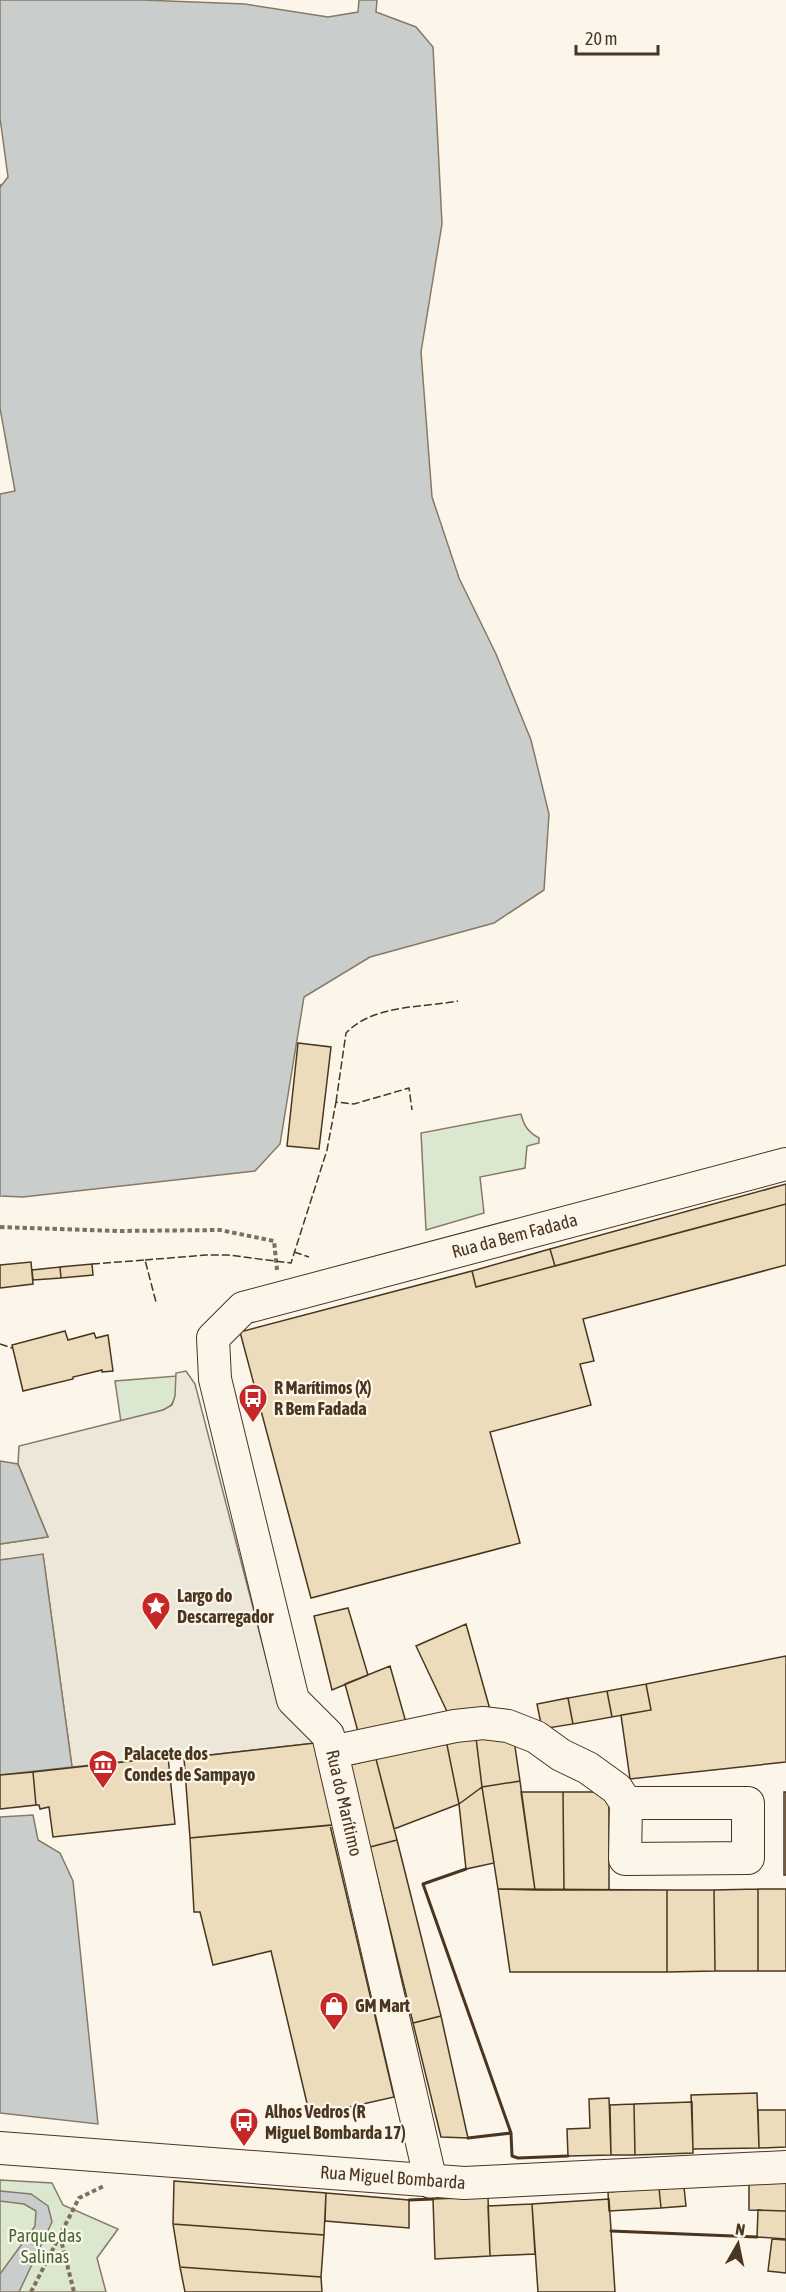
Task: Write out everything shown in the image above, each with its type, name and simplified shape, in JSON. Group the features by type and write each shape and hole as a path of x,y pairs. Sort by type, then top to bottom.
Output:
{"street":[{"name":"Rua da Bem Fadada","path":"243,1308 786,1164"},
{"name":"Rua do Marítimo","path":"243,1308 213,1338 215,1379 293,1700 328,1735 431,2182"},
{"path":"332,1752 455,1726 483,1723 508,1726 536,1737 561,1755 588,1768 617,1789 626,1803"},
{"name":"Rua Miguel Bombarda","path":"0,2148 464,2183 786,2167"}],"path":[{"path":"0,1227 118,1231 220,1230 274,1241 280,1298"},
{"path":"31,2292 79,2198 111,2183"},
{"path":"60,2235 74,2292"}],"green space":[{"path":"521,1114 527,1128 539,1138 539,1143 527,1146 525,1168 480,1177 484,1213 426,1230 421,1133"},
{"path":"177,1376 176,1395 171,1405 155,1413 121,1422 115,1381"},
{"name":"Parque das Salinas","path":"0,2180 52,2183 63,2205 118,2229 97,2258 106,2292 0,2292"}],"shaded area":[{"path":"0,0 143,0 245,4 328,17 358,12 359,0 377,0 376,12 416,27 433,47 442,224 421,352 432,497 459,578 496,654 531,740 549,814 544,890 494,923 370,957 304,997 280,1144 255,1171 23,1197 0,1196 0,494 15,491 0,408 0,184 1,186 8,177 0,118"},
{"name":"Largo do Descarregador","path":"186,1371 195,1384 278,1704 312,1725 315,1743 168,1760 168,1757 72,1767 43,1555 0,1560 0,1544 48,1537 18,1464 19,1446 163,1410 172,1405 175,1396 176,1373"},
{"path":"0,1461 18,1464 48,1537 0,1544"},
{"path":"43,1554 72,1767 0,1775 0,1560"},
{"path":"33,1815 38,1840 60,1853 73,1881 98,2124 0,2113 0,1817"},
{"path":"0,2191 31,2194 48,2206 52,2222 19,2292 0,2292 0,2274 35,2226 36,2211 24,2204 0,2201"}],"building":[{"path":"298,1043 331,1047 319,1149 287,1146"},
{"path":"786,1184 786,1204 555,1266 550,1249"},
{"path":"786,1204 786,1265 583,1319 594,1361 580,1364 591,1405 490,1432 520,1543 311,1598 240,1332 472,1271 476,1287"},
{"path":"550,1249 555,1266 476,1287 472,1271"},
{"path":"31,1262 33,1284 0,1288 0,1265"},
{"path":"92,1264 93,1275 61,1278 60,1267"},
{"path":"60,1267 61,1278 33,1280 32,1270"},
{"path":"65,1331 68,1340 94,1333 96,1338 108,1335 113,1371 102,1372 102,1370 23,1391 12,1345"},
{"path":"348,1608 368,1675 332,1690 314,1616"},
{"path":"466,1624 491,1713 451,1720 416,1646"},
{"path":"786,1656 786,1762 630,1779 621,1715 651,1710 646,1684"},
{"path":"390,1666 407,1726 360,1739 345,1684"},
{"path":"646,1684 651,1710 612,1717 607,1691"},
{"path":"607,1691 612,1717 573,1724 568,1698"},
{"path":"568,1698 573,1724 542,1729 537,1704"},
{"path":"513,1733 520,1781 482,1787 476,1738"},
{"path":"476,1738 482,1787 459,1804 446,1740"},
{"path":"446,1740 459,1804 394,1829 376,1759"},
{"path":"315,1743 333,1825 190,1838 184,1758"},
{"name":"Palacete dos Condes de Sampayo","path":"168,1757 175,1824 53,1837 49,1807 40,1809 39,1805 36,1805 33,1772"},
{"path":"376,1759 397,1840 370,1847 349,1765"},
{"path":"33,1772 36,1805 0,1809 0,1775"},
{"path":"520,1781 535,1890 498,1889 482,1787"},
{"path":"482,1787 494,1863 466,1869 459,1804"},
{"path":"521,1792 563,1792 564,1890 535,1890"},
{"path":"563,1792 609,1792 609,1890 564,1890"},
{"path":"784,1792 786,1792 786,1875 784,1875"},
{"name":"GM Mart","path":"330,1825 394,2097 310,2116 271,1951 213,1965 200,1912 194,1912 190,1838"},
{"path":"397,1840 441,2016 413,2023 370,1847"},
{"path":"498,1889 667,1890 667,1972 510,1972"},
{"path":"758,1889 786,1889 786,1971 758,1971"},
{"path":"758,1889 758,1971 715,1971 714,1890"},
{"path":"667,1890 714,1890 715,1971 667,1972"},
{"path":"441,2016 468,2138 441,2137 413,2023"},
{"path":"757,2093 759,2148 693,2149 691,2095"},
{"path":"609,2098 611,2155 568,2156 567,2129 590,2128 589,2099"},
{"path":"692,2102 693,2153 635,2155 634,2104"},
{"path":"634,2104 635,2155 611,2155 610,2105"},
{"path":"758,2110 786,2110 786,2147 759,2148"},
{"path":"174,2181 326,2193 324,2235 173,2224"},
{"path":"786,2182 786,2211 749,2210 749,2183"},
{"path":"684,2187 686,2206 661,2208 659,2188"},
{"path":"659,2188 661,2208 609,2211 608,2192"},
{"path":"326,2193 409,2200 409,2228 325,2221"},
{"path":"488,2197 490,2256 435,2259 433,2199"},
{"path":"609,2199 615,2292 538,2292 532,2204"},
{"path":"532,2204 535,2254 490,2256 488,2206"},
{"path":"758,2210 786,2211 786,2239 757,2237"},
{"path":"173,2224 324,2235 321,2277 180,2267"},
{"path":"772,2239 786,2240 786,2273 768,2271"},
{"path":"180,2267 321,2277 322,2292 185,2292"}],"fence":[{"path":"336,1102 346,1033 357,1024 384,1012 458,1001"},
{"path":"145,1260 228,1255 291,1263 327,1150 336,1102 354,1104 409,1088 412,1110"},
{"path":"294,1252 309,1257"},
{"path":"92,1264 145,1260 156,1302"},
{"path":"0,1344 12,1348"}],"wall":[{"path":"168,1760 184,1758"},
{"path":"466,1869 423,1884 511,2133 512,2156 518,2158 568,2156"},
{"path":"468,2138 511,2133"},
{"path":"409,2200 433,2199"},
{"path":"611,2231 757,2237"}],"place":[{"name":"R Marítimos (X) R Bem Fadada","path":"253,1424"},
{"name":"Largo do Descarregador","path":"156,1632"},
{"name":"Palacete dos Condes de Sampayo","path":"103,1790"},
{"name":"GM Mart","path":"334,2032"},
{"name":"Alhos Vedros (R Miguel Bombarda 17)","path":"244,2148"}]}
